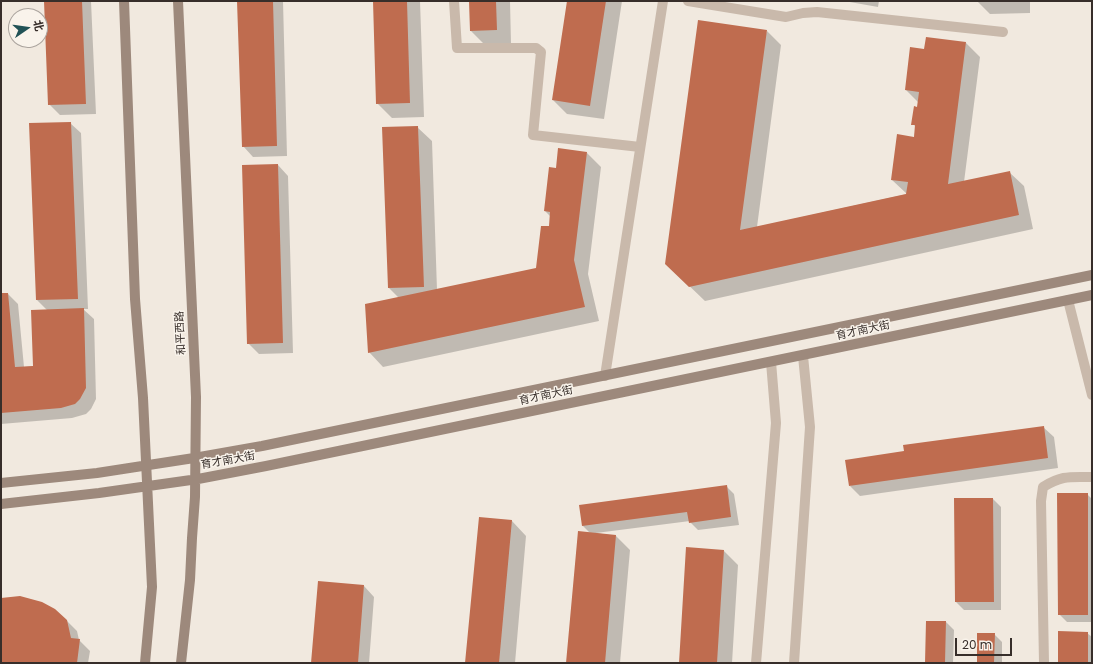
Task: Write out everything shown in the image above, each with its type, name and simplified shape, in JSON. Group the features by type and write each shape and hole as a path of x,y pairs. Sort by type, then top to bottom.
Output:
{"main road":[{"path":"124,1 135,299 143,398 152,588 145,663"},
{"name":"和平西路","path":"178,1 196,397 196,479 190,580 181,663"},
{"name":"育才南大街","path":"1,482 97,473 262,446 1092,275"},
{"name":"育才南大街","path":"1,504 99,494 196,479 266,466 804,356 1092,295"}],"street":[{"path":"454,1 457,48 536,48 541,52 534,135 640,147"},
{"path":"605,376 663,1"},
{"path":"688,1 786,17 802,13 817,12 1003,32"},
{"path":"1068,300 1092,395"},
{"path":"794,663 810,427 804,356"},
{"path":"756,663 776,423 771,362"},
{"path":"1044,663 1041,501 1043,487 1054,480 1066,477 1092,477"}],"building":[{"path":"44,1 82,1 86,104 48,105 46,48 48,48 48,8 44,8"},
{"path":"237,1 273,1 277,146 242,147"},
{"path":"373,1 407,1 410,103 376,104"},
{"path":"469,1 496,1 497,30 470,31"},
{"path":"567,1 606,1 590,106 552,100"},
{"path":"698,20 767,30 740,230 906,194 908,182 891,180 897,134 914,137 915,125 911,125 914,106 917,107 919,92 905,90 910,47 924,49 926,37 966,42 948,184 1010,171 1019,215 689,287 665,264"},
{"path":"71,122 78,299 36,300 29,123"},
{"path":"418,126 424,287 388,288 382,127"},
{"path":"558,148 587,152 574,260 585,307 368,353 365,304 536,268 541,226 549,226 550,212 544,211 549,167 556,168"},
{"path":"278,164 283,343 247,344 242,165"},
{"path":"1,293 8,293 15,367 33,366 31,310 84,308 86,388 80,399 75,404 61,408 1,413"},
{"path":"1044,426 1048,458 849,486 845,460 904,451 903,445"},
{"path":"727,485 731,517 689,523 687,512 582,526 579,505"},
{"path":"1057,493 1088,493 1088,615 1058,615"},
{"path":"954,498 993,498 994,602 955,602"},
{"path":"479,517 512,520 499,663 465,663"},
{"path":"578,531 616,535 605,663 566,663"},
{"path":"686,547 724,550 717,663 679,663"},
{"path":"318,581 364,585 358,663 311,663"},
{"path":"20,596 42,602 55,609 67,620 71,638 80,639 77,663 1,663 1,598"},
{"path":"926,621 946,621 945,663 925,663"},
{"path":"1058,631 1088,632 1088,663 1058,663"},
{"path":"977,633 995,633 994,663 977,663"}]}
